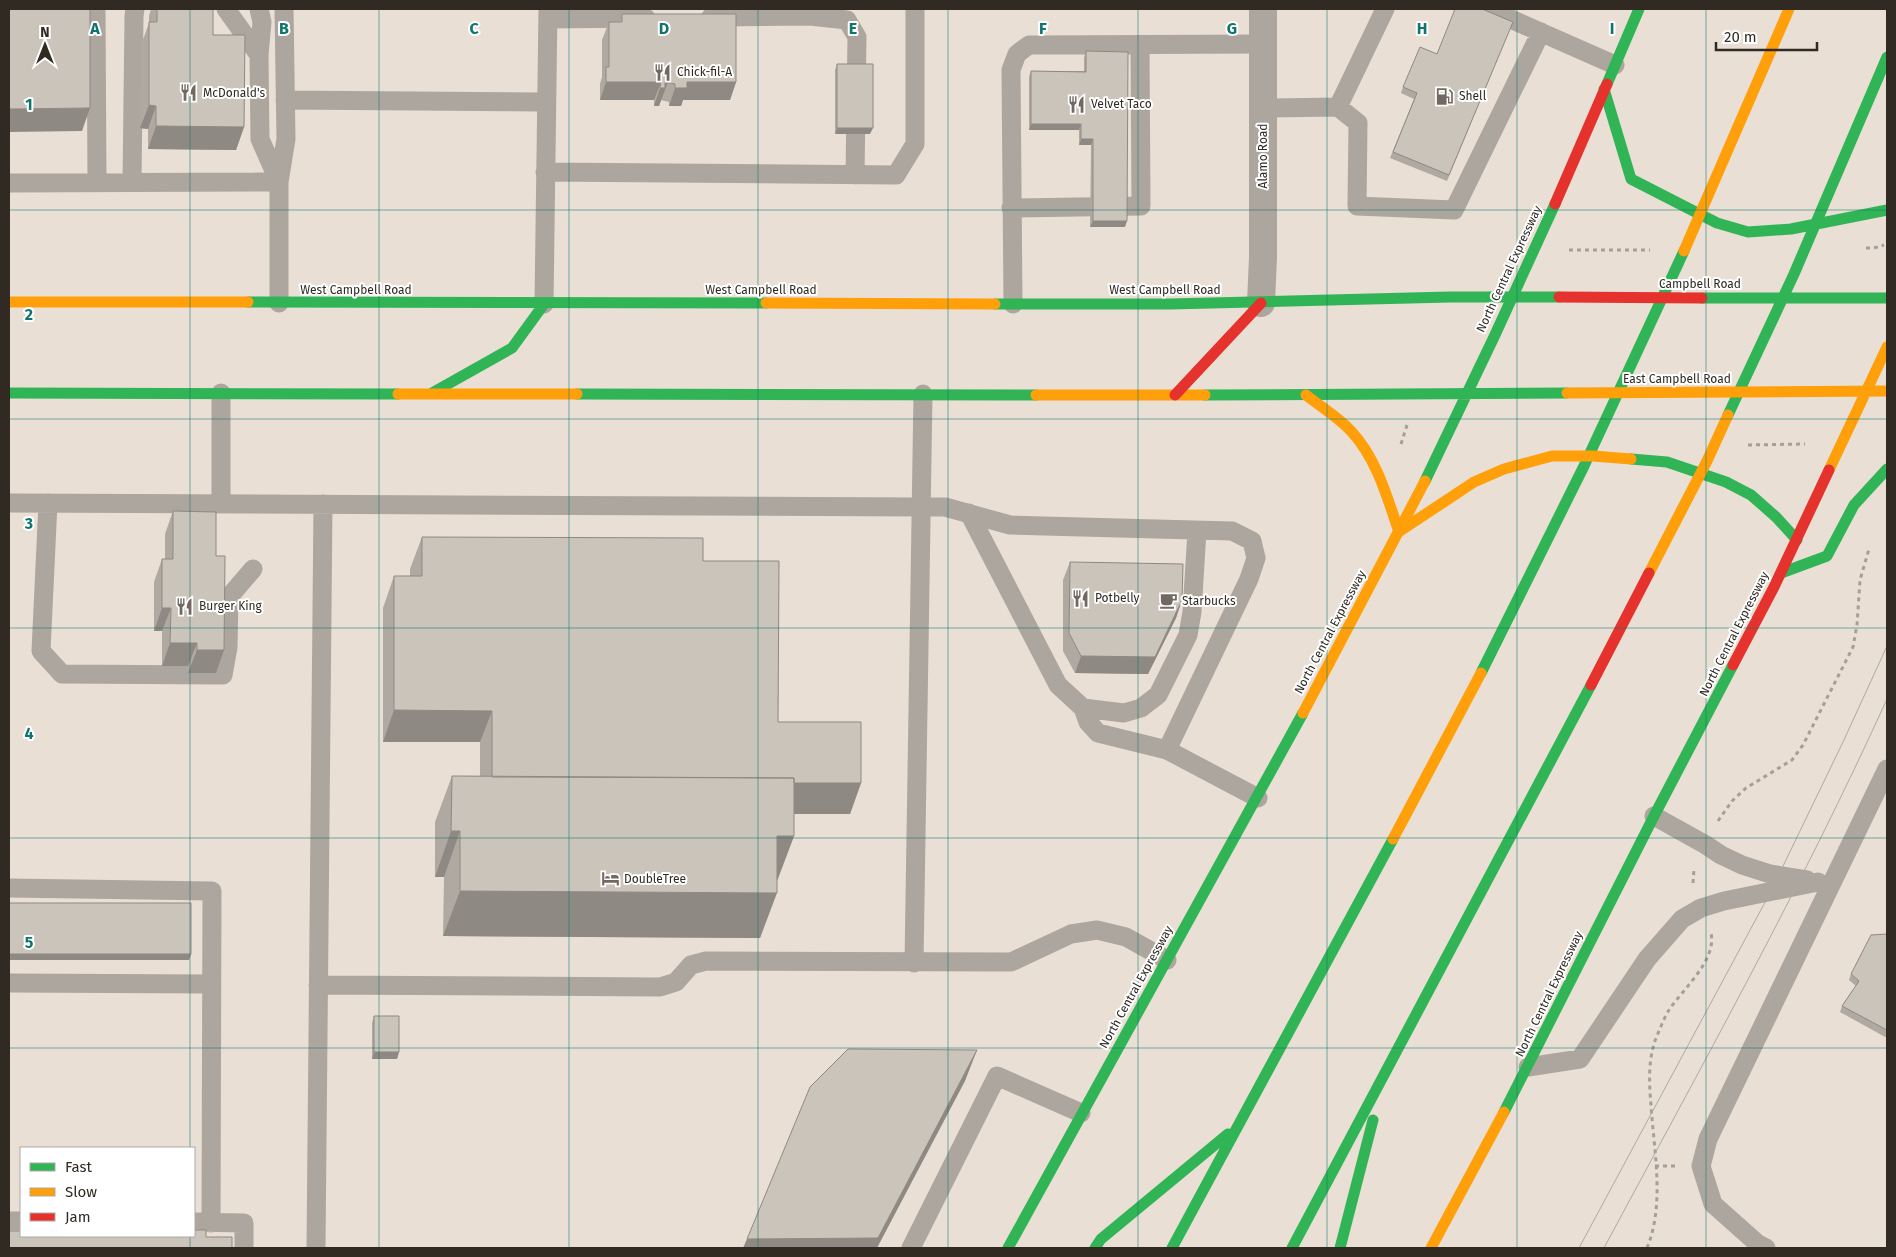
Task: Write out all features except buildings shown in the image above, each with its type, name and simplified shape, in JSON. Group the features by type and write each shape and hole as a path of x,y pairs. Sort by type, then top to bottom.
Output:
{"main road":[{"name":"North Central Expressway","path":"1008,1248 1081,1113 1258,798 1399,532 1512,297 1639,9"},
{"path":"1172,1248 1458,714 1537,561 1671,282 1737,134 1789,9"},
{"path":"1292,1248 1384,1078 1707,461 1786,292 1887,57"},
{"path":"1604,89 1631,179 1717,223 1748,232 1791,229 1887,210"},
{"name":"Campbell Road","path":"1512,297 1887,298"},
{"name":"West Campbell Road","path":"9,303 1170,304 1512,297"},
{"path":"1175,395 1261,303"},
{"path":"431,394 512,348 544,304"},
{"name":"North Central Expressway","path":"1431,1248 1528,1068 1654,816 1781,573 1887,348"},
{"name":"East Campbell Road","path":"1466,394 1887,392"},
{"path":"9,393 1466,394"},
{"path":"1306,395 1351,432 1367,454 1385,490 1399,532 1474,482 1504,469 1552,456 1593,456 1666,462 1726,482 1751,495 1776,517 1797,540"},
{"path":"1781,573 1827,556 1854,505 1887,469"},
{"path":"1340,1248 1384,1078"},
{"path":"1095,1248 1101,1239 1238,1127"}],"street":[{"name":"Alamo Road","path":"1261,303 1263,257 1263,9"}],"lane":[{"path":"96,9 97,183"},
{"path":"132,182 134,16 136,9"},
{"path":"226,9 259,55"},
{"path":"259,9 262,22 259,55 260,139 279,182"},
{"path":"279,303 279,182 286,139 284,9"},
{"path":"545,172 896,175 915,144 915,9"},
{"path":"1338,107 1385,9"},
{"path":"1488,9 1615,65"},
{"path":"544,304 548,14 664,18"},
{"path":"693,17 810,16 847,20 857,37 855,175"},
{"path":"1263,108 1338,107 1358,123 1357,206 1454,210 1541,32"},
{"path":"1014,304 1011,208 1011,70 1017,54 1028,45 1263,44"},
{"path":"1011,208 1141,206 1140,45"},
{"path":"285,100 546,102"},
{"path":"9,183 279,182"},
{"path":"221,394 221,503"},
{"path":"914,963 923,394"},
{"path":"9,503 922,506 944,507 1010,525 1232,531 1252,541 1256,558 1249,579 1167,750"},
{"path":"48,503 41,651 62,674 223,675 228,646 229,597 253,569"},
{"path":"316,1248 323,504"},
{"path":"969,513 1058,685 1083,708 1088,722 1098,733 1167,750 1258,798"},
{"path":"1083,708 1124,713 1141,708 1158,695 1188,635 1192,612 1198,531"},
{"path":"1766,1248 1758,1244 1713,1204 1701,1166 1708,1139 1887,769"},
{"path":"1528,1068 1580,1058 1647,960 1682,919 1701,908 1724,901 1818,882 1770,874 1742,865 1654,816"},
{"path":"9,888 212,891 211,984 202,1222 244,1223 244,1248"},
{"path":"318,985 660,987 676,982 691,965 706,961 1011,962 1071,934 1097,930 1126,937 1167,960"},
{"path":"9,983 211,984"},
{"path":"911,1248 997,1076 1081,1113"}],"path":[{"path":"1401,444 1408,423"}],"tram line":[{"path":"1579,1248 1770,893 1887,646"},
{"path":"1604,1248 1786,907 1887,699"}],"traffic: fast":[{"path":"1607,84 1639,9"},
{"path":"1728,415 1794,274 1887,57"},
{"path":"1604,89 1631,179 1717,223 1748,232 1791,229 1887,210"},
{"path":"1425,481 1555,204"},
{"path":"1481,673 1584,466 1684,251"},
{"path":"995,304 1170,304 1450,297 1559,297"},
{"path":"1702,298 1887,298"},
{"path":"248,302 766,303"},
{"path":"432,393 512,348 544,304"},
{"path":"9,393 398,394"},
{"path":"1205,395 1567,393"},
{"path":"577,394 1036,395"},
{"path":"1631,459 1667,462 1726,482 1751,495 1776,517 1797,540"},
{"path":"1781,573 1827,556 1854,505 1887,469"},
{"path":"1504,1112 1733,665"},
{"path":"1292,1248 1591,685"},
{"path":"1008,1248 1303,713"},
{"path":"1172,1248 1393,839"},
{"path":"1340,1248 1373,1120"},
{"path":"1095,1248 1101,1239 1228,1134"}],"traffic: slow":[{"path":"1684,251 1789,9"},
{"path":"9,302 248,302"},
{"path":"766,303 995,304"},
{"path":"1829,470 1887,347"},
{"path":"1567,393 1887,391"},
{"path":"398,394 577,394"},
{"path":"1036,395 1205,395"},
{"path":"1306,395 1341,421 1360,442 1380,479 1399,532"},
{"path":"1649,573 1707,461 1728,415"},
{"path":"1400,531 1474,482 1504,469 1552,456 1593,456 1631,459"},
{"path":"1303,713 1425,481"},
{"path":"1393,839 1481,673"},
{"path":"1431,1248 1504,1112"}],"traffic: jam":[{"path":"1555,204 1607,84"},
{"path":"1559,297 1702,298"},
{"path":"1175,395 1261,303"},
{"path":"1733,665 1774,587 1829,470"},
{"path":"1591,685 1649,573"}],"place":[{"name":"Chick-fil-A","path":"663,72"},
{"name":"McDonald's","path":"189,93"},
{"name":"Shell","path":"1445,96"},
{"name":"Velvet Taco","path":"1077,104"},
{"name":"Potbelly","path":"1081,598"},
{"name":"Starbucks","path":"1168,601"},
{"name":"Burger King","path":"185,606"},
{"name":"DoubleTree","path":"610,879"}]}
